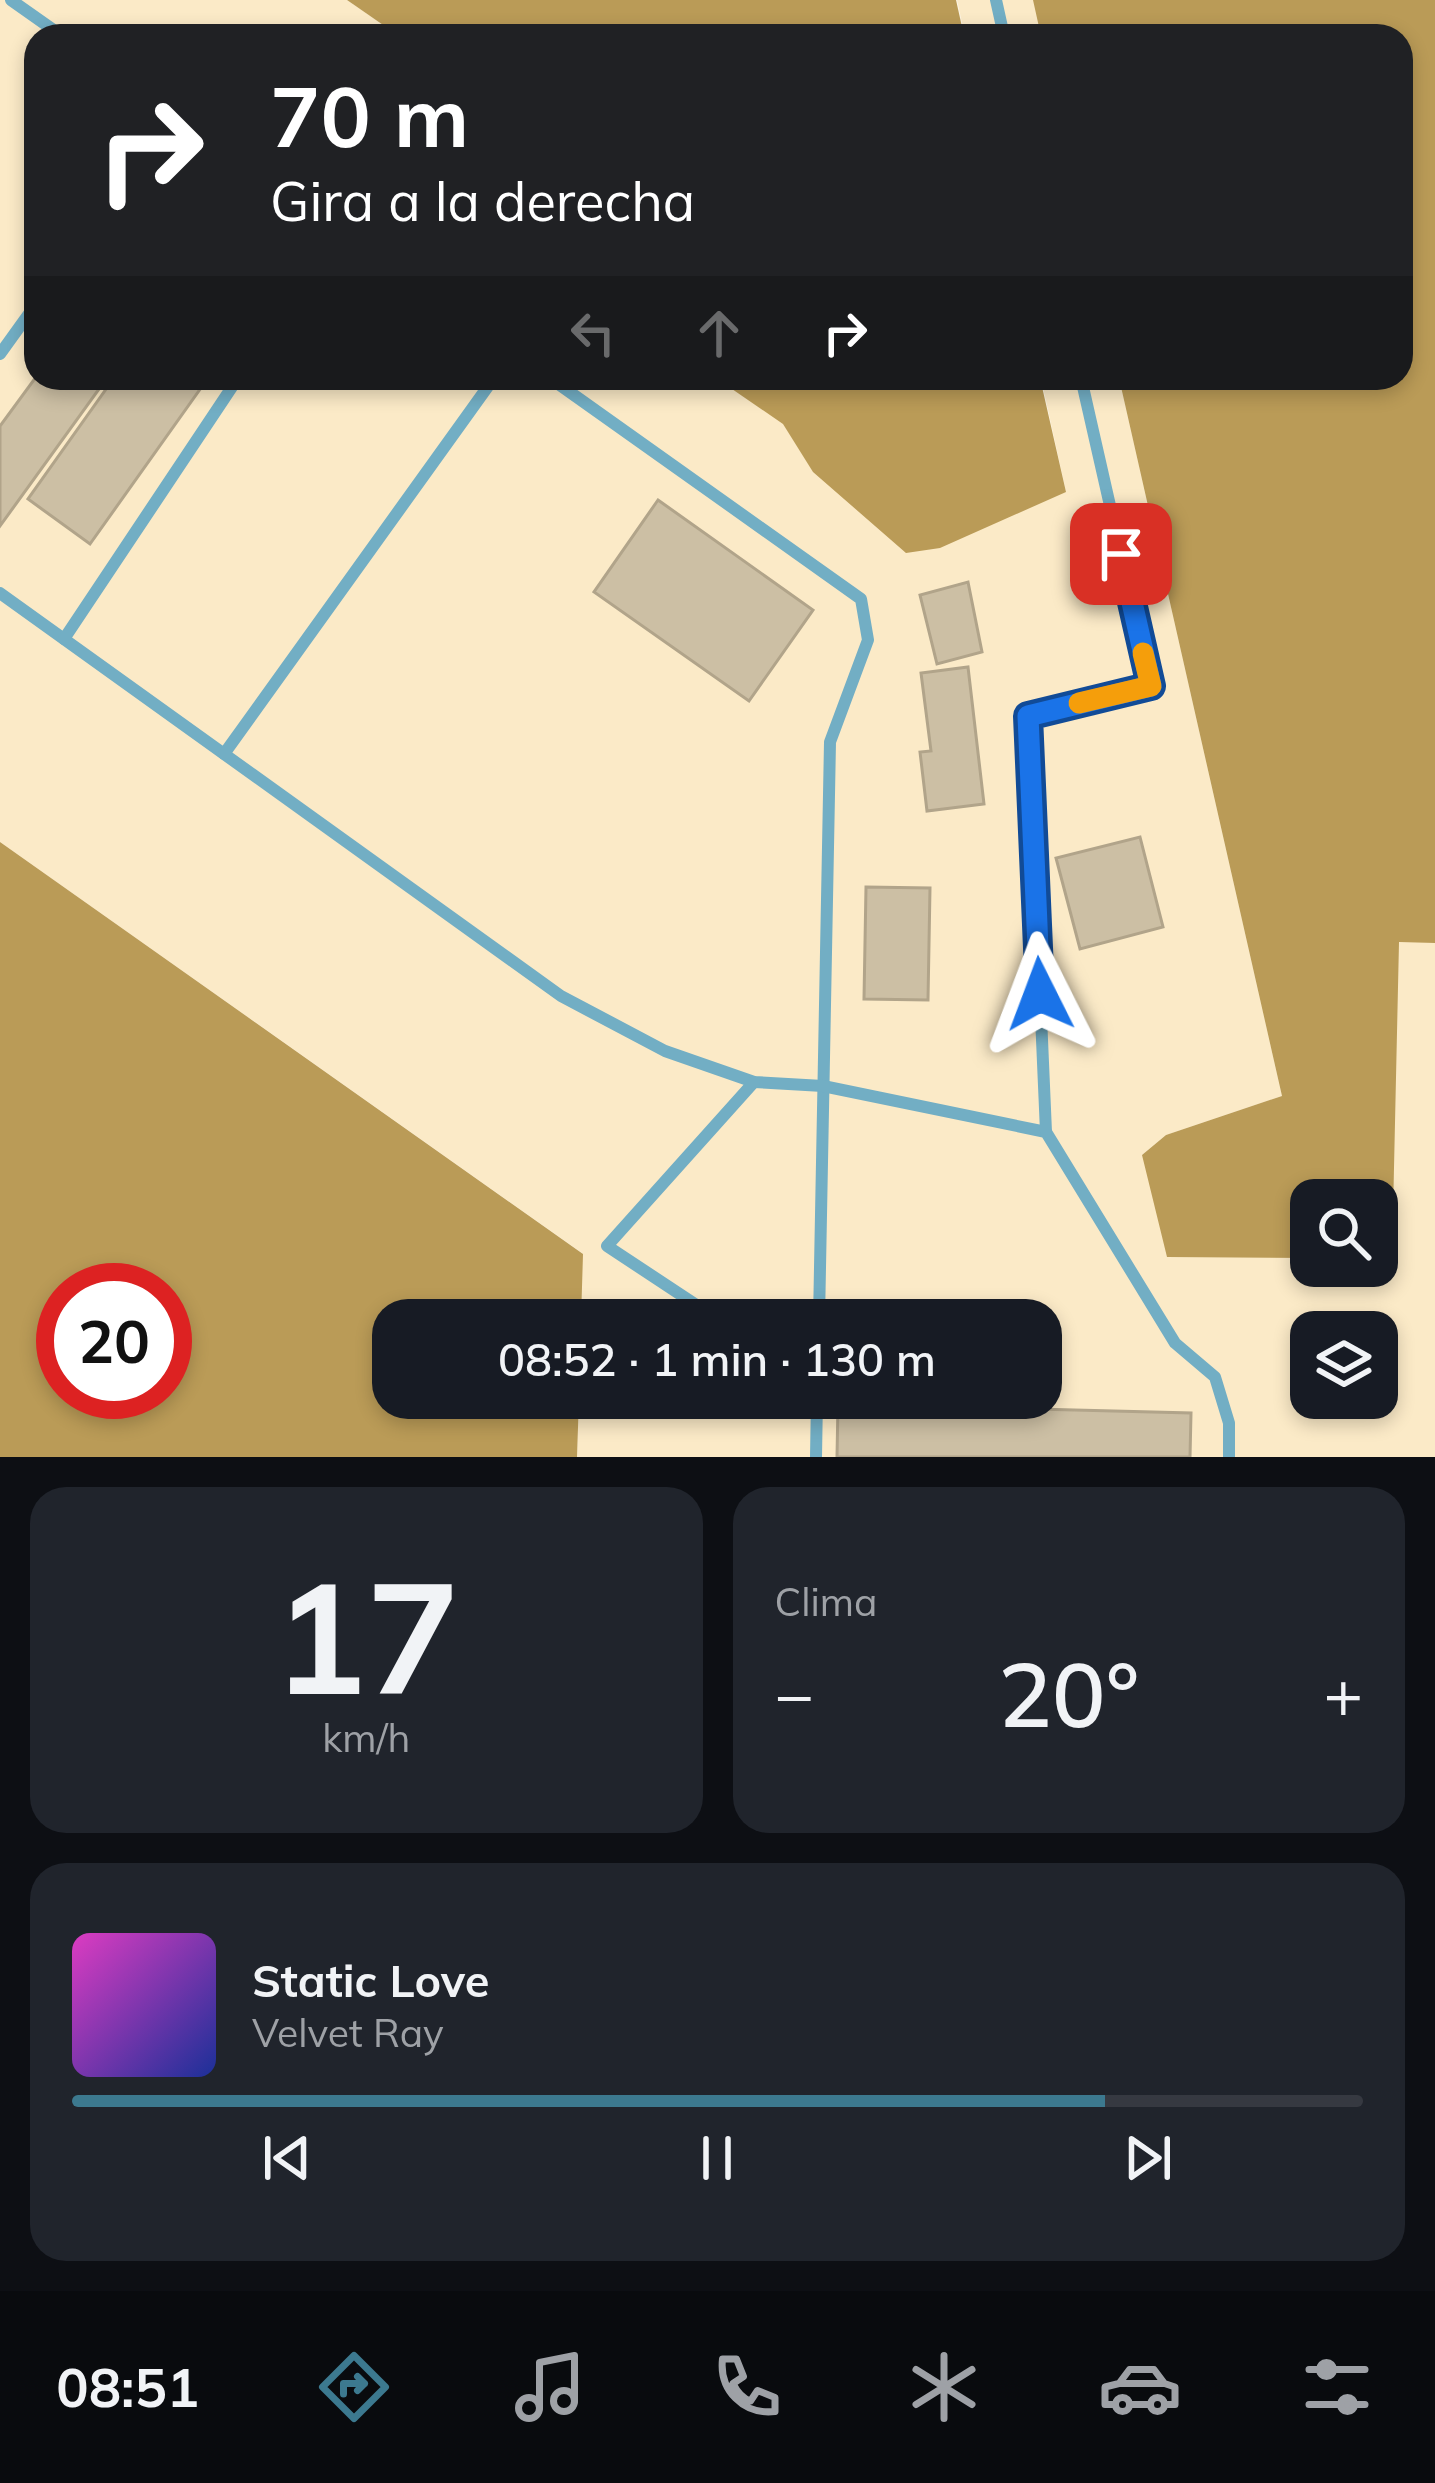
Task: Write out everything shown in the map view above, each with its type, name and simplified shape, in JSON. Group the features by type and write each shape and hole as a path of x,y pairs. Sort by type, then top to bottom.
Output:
{"lane":[{"path":"11,0 45,24"},
{"path":"0,354 24,321"},
{"path":"64,639 230,390"},
{"path":"224,754 485,390"},
{"path":"567,390 861,599 868,640 830,742 819,1299"},
{"path":"1084,390 1151,686 1028,716 1046,1132 1175,1342 1215,1377 1229,1423 1229,1457"},
{"path":"0,593 561,996 665,1052 754,1082 824,1086 1046,1132"},
{"path":"687,1299 607,1246 754,1082"},
{"path":"816,1457 817,1419"}],"shaded area":[{"path":"0,0 347,0 382,24 24,24 24,390 754,390 1066,492 1044,390 1122,390 1282,1096 1166,1135 1142,1155 1290,1245 1290,1287 1398,1287 1398,1179 1383,1179 1398,940 1435,943 1435,1457 577,1457 578,1419 1062,1419 1062,1299 581,1299 582,1253 0,842"},
{"path":"347,0 956,0 961,24 382,24"},
{"path":"957,0 1034,0 1039,24 962,24"},
{"path":"1033,0 1435,0 1435,943 1399,942 1394,1179 1290,1179 1290,1258 1167,1257 1142,1155 1166,1135 1282,1096 1122,390 1413,390 1413,24 1038,24"},
{"path":"733,390 1043,390 1066,492 940,548 906,553 813,472 783,424"},
{"path":"0,842 583,1254 582,1299 372,1299 372,1419 578,1419 577,1457 0,1457"}],"building":[{"path":"26,390 98,390 0,526 0,426"},
{"path":"105,390 199,390 90,544 28,499"},
{"path":"658,500 813,610 749,701 594,592"},
{"path":"968,582 982,652 937,664 920,595"},
{"path":"968,667 984,804 927,811 920,752 931,751 921,673"},
{"path":"1140,837 1163,927 1080,949 1056,858"},
{"path":"866,887 930,888 928,1000 864,999"},
{"path":"1062,1410 1191,1413 1190,1457 837,1457 838,1419 1062,1419"}],"slow traffic":[{"path":"1079,703 1151,686 1143,653"}],"route":[{"path":"1040,994 1028,716 1151,686 1121,554"}]}
